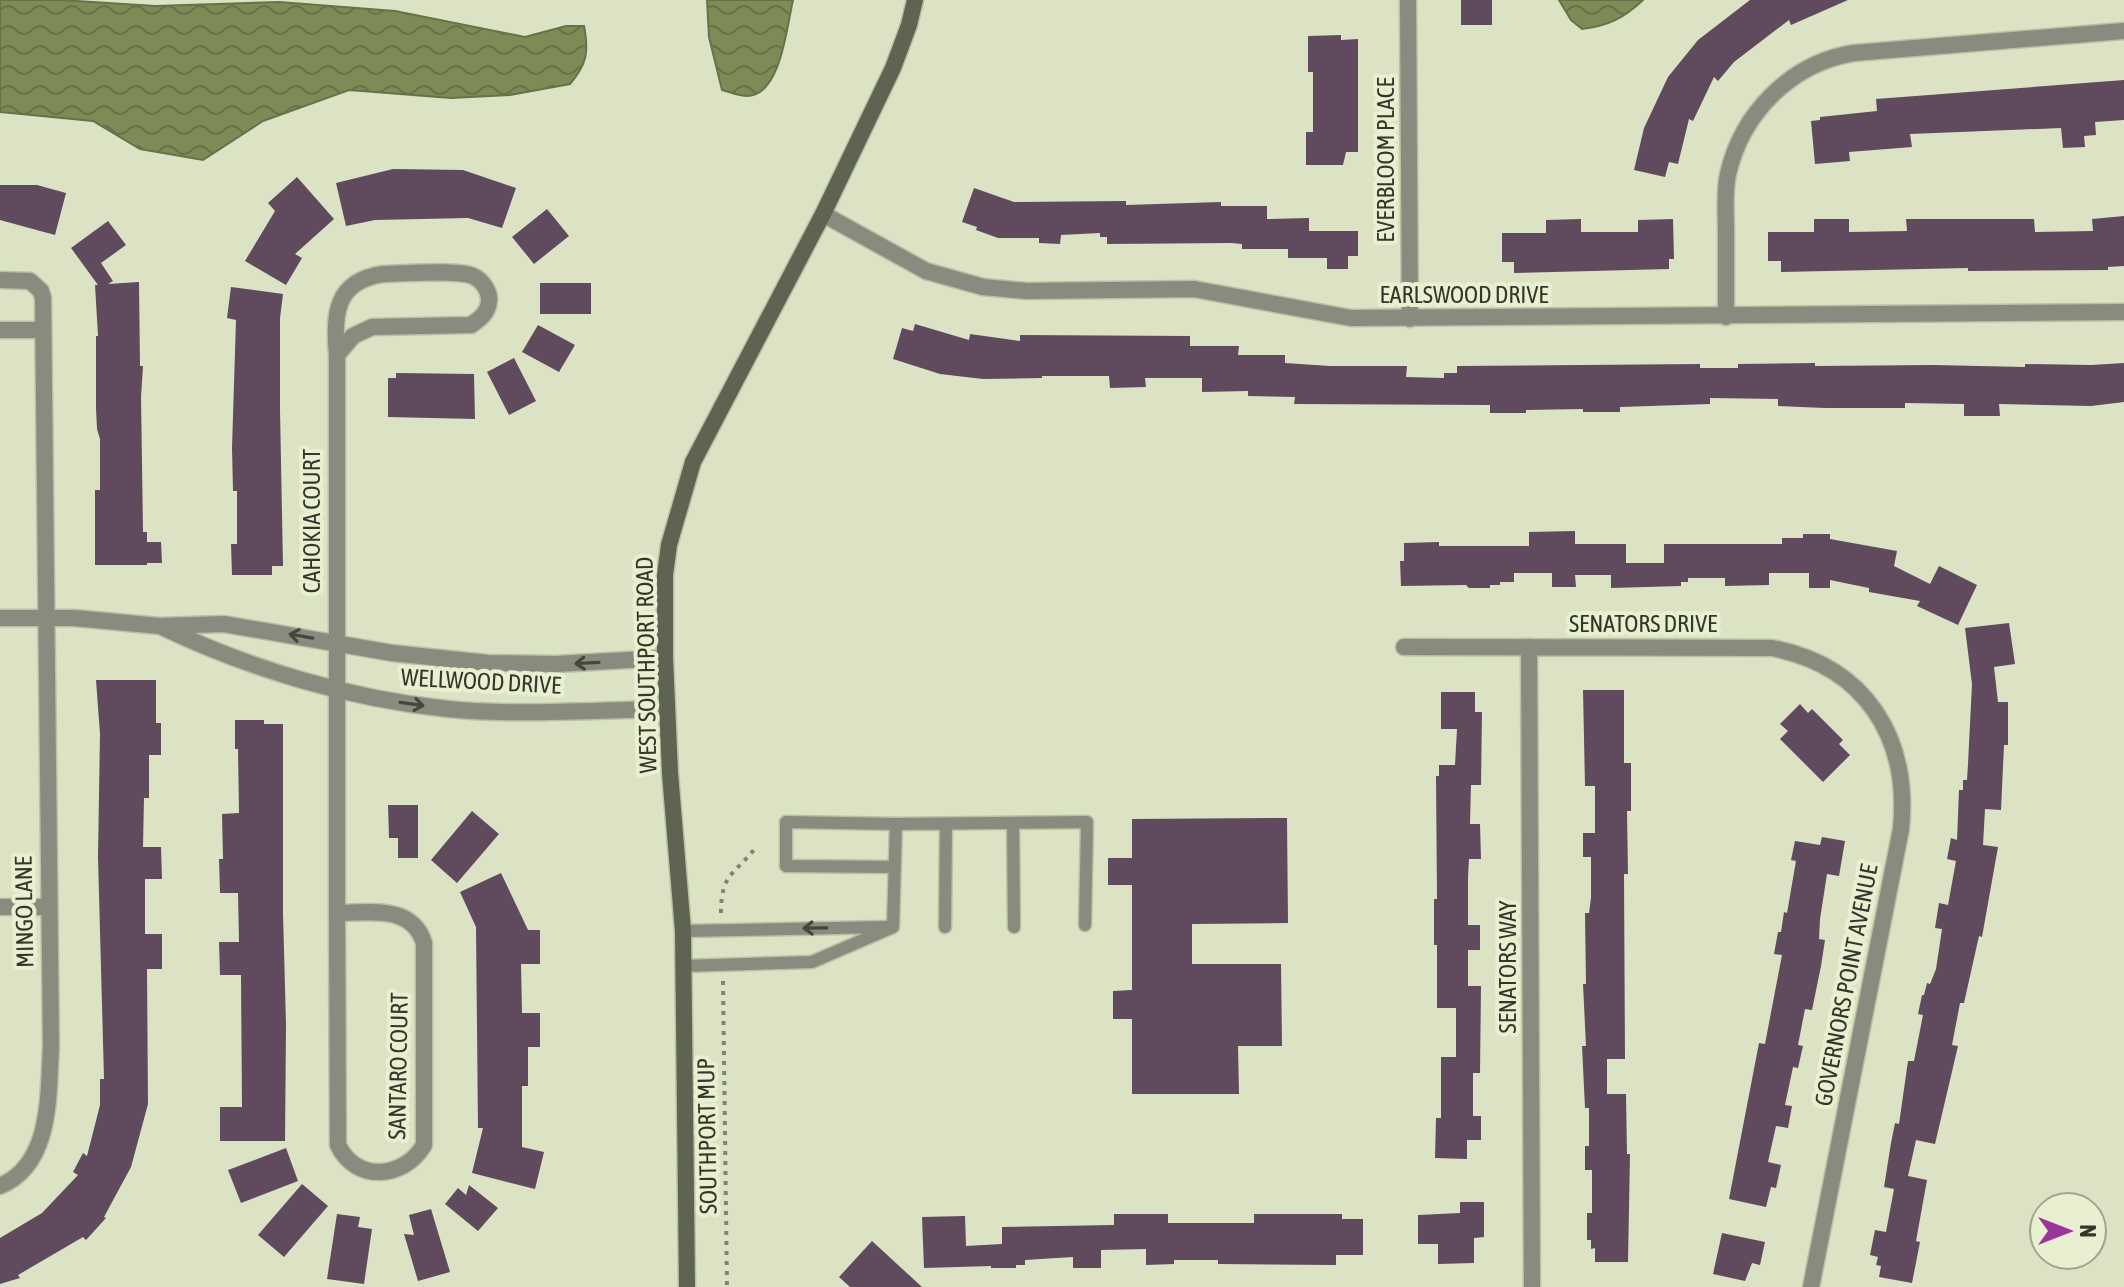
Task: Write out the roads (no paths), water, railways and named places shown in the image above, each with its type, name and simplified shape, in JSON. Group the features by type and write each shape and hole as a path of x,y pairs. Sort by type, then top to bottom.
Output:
{"main road":[{"name":"WEST SOUTHPORT ROAD","path":"687,1287 683,931 665,658 665,575 669,545 693,462 823,214 893,68 915,0"}],"street":[{"name":"EVERBLOOM PLACE","path":"1408,0 1410,319"},
{"path":"1726,317 1727,176 1750,121 1771,95 1791,78 1813,65 1854,53 2124,31"},
{"name":"EARLSWOOD DRIVE","path":"823,214 926,271 983,287 1027,291 1194,289 1343,317 1726,317 2124,312"},
{"name":"CAHOKIA COURT","path":"335,688 335,312 354,284 383,274 462,274 476,277 484,285 489,297 487,310 479,321 471,325 372,327 353,336 337,355"},
{"name":"MINGO LANE","path":"0,280 30,281 41,291 51,1047 46,1115 36,1155 15,1180 0,1186"},
{"path":"0,330 43,330"},
{"name":"WELLWOOD DRIVE","path":"0,618 88,619 160,626 224,624 433,659 488,663 556,664 665,658"},
{"name":"WELLWOOD DRIVE","path":"160,626 216,653 371,698 450,709 501,711 667,709"},
{"name":"SENATORS DRIVE","path":"1404,647 1772,648 1823,665 1858,689 1867,699"},
{"name":"SENATORS WAY","path":"1529,647 1532,1287"},
{"name":"SANTARO COURT","path":"335,688 338,1145 345,1157 361,1169 397,1170 417,1157 424,1145 424,943 416,925 404,916 337,913"},
{"name":"GOVERNORS POINT AVENUE","path":"1811,1287 1901,829 1903,786 1900,766 1882,721 1867,699"},
{"path":"0,907 48,907"}],"lane":[{"path":"894,867 786,866 786,822 1087,822 1085,925"},
{"path":"1013,823 1014,927"},
{"path":"893,927 896,824"},
{"path":"945,927 946,824"},
{"path":"683,931 893,927"},
{"path":"683,966 812,962 893,927"}],"water":[{"path":"0,0 155,6 279,2 395,11 525,37 566,26 584,26 586,51 583,64 570,84 510,95 451,98 349,90 263,121 203,160 140,149 93,121 0,112"},
{"path":"707,0 793,0 775,72 768,85 758,93 744,96 722,90 709,37"},
{"path":"1559,0 1643,0 1615,20 1582,29 1571,20"}]}
